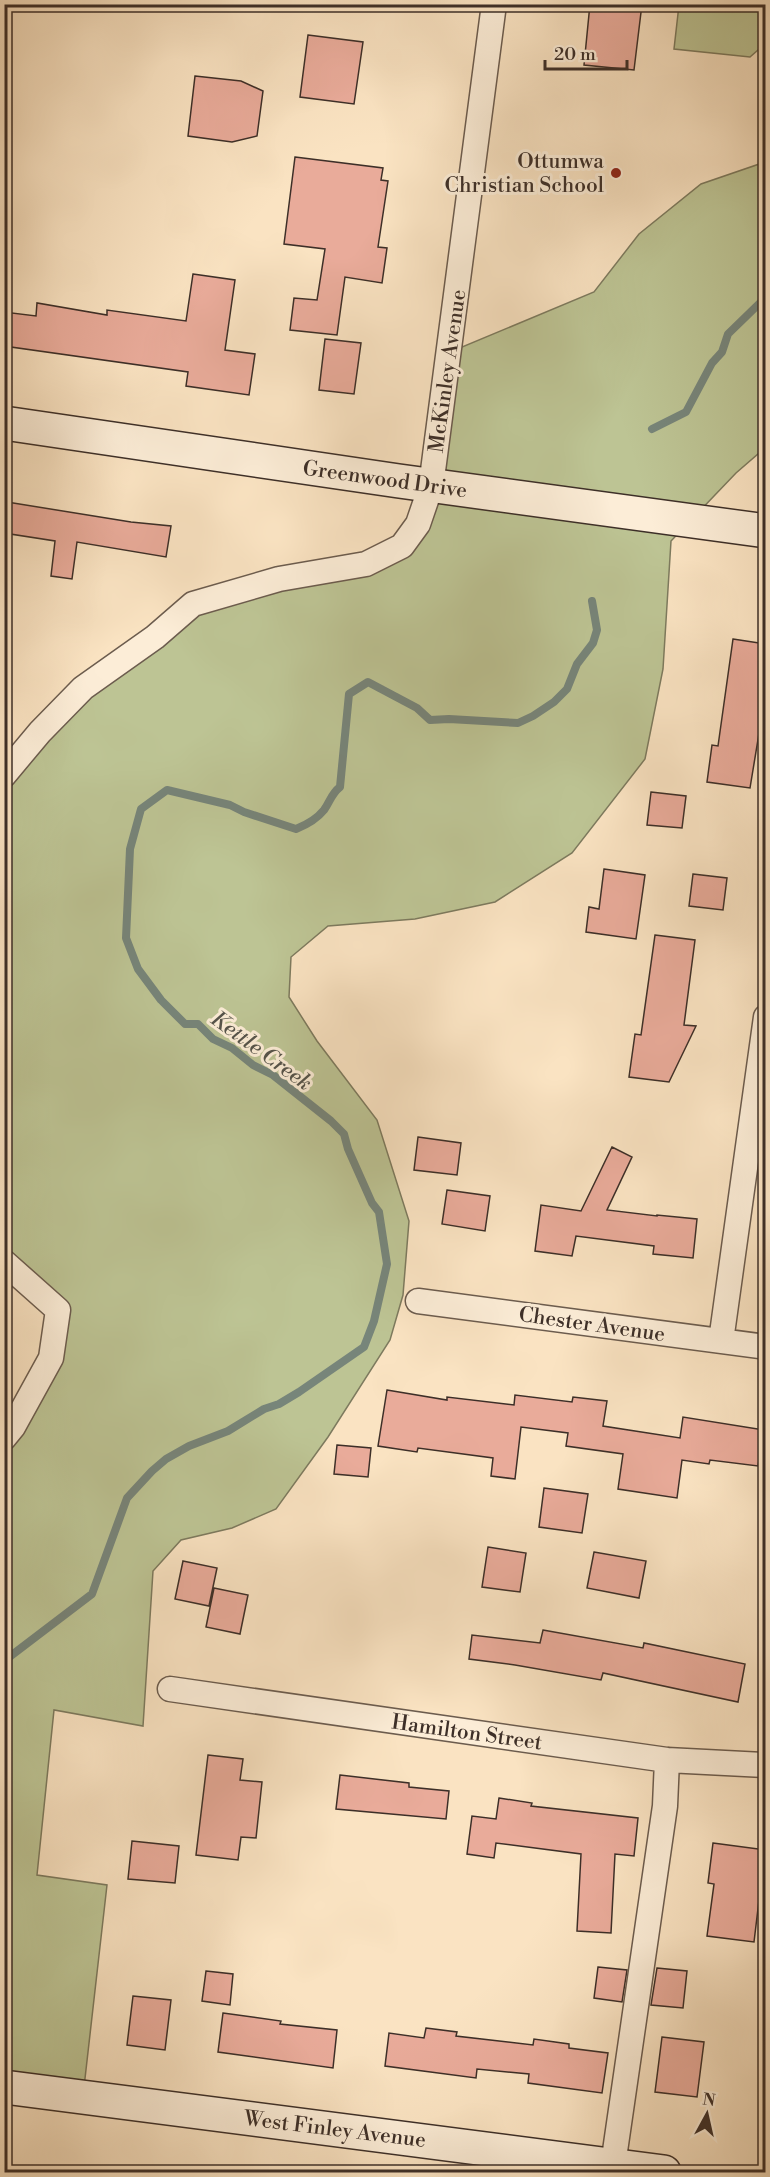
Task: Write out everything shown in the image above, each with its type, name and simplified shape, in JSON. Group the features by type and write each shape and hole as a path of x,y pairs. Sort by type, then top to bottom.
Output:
{"street":[{"name":"McKinley Avenue","path":"4,775 40,732 83,688 155,637 194,604 279,579 366,564 402,546 418,524 431,486 494,4"},
{"name":"Greenwood Drive","path":"4,423 431,486 765,531"},
{"path":"721,1341 765,1017"},
{"path":"4,1262 58,1310 51,1358 13,1427 4,1438"},
{"name":"Chester Avenue","path":"418,1301 765,1347"},
{"name":"Hamilton Street","path":"170,1689 667,1760 765,1765"},
{"path":"613,2165 665,1806 667,1760"},
{"name":"West Finley Avenue","path":"4,2087 664,2172"}],"green space":[{"path":"679,5 765,5 765,44 750,57 674,49"},
{"path":"765,162 765,448 736,473 671,541 663,669 645,759 572,853 495,902 415,919 328,926 291,957 289,997 317,1041 377,1120 409,1221 403,1295 390,1340 328,1437 276,1509 232,1528 181,1540 153,1571 143,1726 54,1710 37,1875 107,1885 83,2096 5,2087 4,1438 58,1310 5,1262 4,775 193,604 366,564 418,524 450,352 594,292 639,234 701,184"}],"building":[{"path":"590,4 642,4 634,70 584,65"},
{"path":"308,35 363,42 354,104 300,97"},
{"path":"195,76 241,81 263,91 257,136 232,142 188,136"},
{"path":"295,157 383,168 381,180 388,181 378,247 387,248 382,283 345,277 337,335 290,330 294,298 317,300 325,249 284,244"},
{"path":"193,274 235,280 225,350 255,354 249,395 186,386 188,372 4,346 4,312 36,316 37,303 107,315 107,310 186,321"},
{"path":"325,339 361,343 354,394 319,390"},
{"path":"7,502 131,522 171,526 166,557 77,542 72,579 51,576 55,541 4,533"},
{"path":"733,639 765,644 765,697 750,788 707,782 712,745 718,746"},
{"path":"651,792 686,796 682,828 647,825"},
{"path":"604,869 645,875 636,939 586,932 589,907 599,909"},
{"path":"693,874 727,878 723,910 689,906"},
{"path":"655,935 695,940 684,1025 696,1026 669,1082 629,1077 635,1034 641,1035"},
{"path":"418,1137 461,1143 457,1175 414,1170"},
{"path":"612,1147 632,1157 607,1210 697,1219 693,1258 653,1254 654,1246 576,1236 572,1256 535,1251 541,1205 581,1211"},
{"path":"447,1190 490,1196 485,1231 442,1224"},
{"path":"387,1390 447,1400 447,1397 514,1405 515,1395 572,1402 573,1397 607,1401 603,1426 680,1438 683,1417 764,1430 758,1466 710,1460 709,1464 682,1460 677,1498 618,1489 623,1454 566,1446 568,1433 521,1427 515,1479 491,1476 493,1458 418,1448 417,1452 378,1446"},
{"path":"337,1445 371,1448 368,1477 334,1474"},
{"path":"544,1488 588,1494 582,1533 539,1527"},
{"path":"488,1547 526,1553 520,1592 482,1587"},
{"path":"594,1552 646,1561 639,1598 587,1588"},
{"path":"183,1561 217,1568 209,1606 175,1599"},
{"path":"214,1588 248,1595 240,1634 206,1627"},
{"path":"543,1630 643,1648 644,1643 745,1664 738,1702 603,1673 601,1680 469,1659 472,1635 540,1643"},
{"path":"208,1755 243,1759 240,1780 262,1782 256,1838 241,1837 238,1860 196,1855"},
{"path":"340,1775 409,1783 409,1787 449,1791 446,1819 336,1809"},
{"path":"499,1798 532,1803 531,1806 638,1818 634,1856 615,1854 611,1933 577,1931 581,1854 496,1843 494,1858 467,1854 472,1816 496,1819"},
{"path":"132,1841 179,1846 175,1883 128,1879"},
{"path":"713,1843 765,1850 754,1942 707,1936 714,1884 708,1883"},
{"path":"598,1967 627,1970 622,2002 594,1998"},
{"path":"657,1968 687,1971 683,2008 651,2005"},
{"path":"206,1971 233,1974 230,2005 202,2001"},
{"path":"133,1996 171,2000 165,2050 127,2045"},
{"path":"223,2013 281,2021 280,2024 337,2030 333,2068 218,2052"},
{"path":"426,2028 457,2032 456,2036 533,2045 534,2039 569,2044 569,2048 608,2053 602,2093 528,2083 529,2074 477,2069 476,2078 385,2066 389,2033 424,2038"},
{"path":"662,2037 704,2042 697,2097 655,2092"}],"waterway":[{"name":"Kettle Creek","path":"652,429 686,412 712,363 722,352 728,334 766,297"},
{"name":"Kettle Creek","path":"4,1661 92,1594 127,1498 152,1471 166,1459 189,1446 228,1431 264,1409 279,1404 364,1347 374,1321 387,1264 379,1212 372,1203 348,1149 344,1134 273,1075 253,1065 232,1048 213,1039 198,1024 185,1024 161,1000 138,969 126,938 130,849 141,809 167,790 230,805 296,829 303,826 321,814 340,787 349,694 368,682 417,708 430,720 518,723 554,702 567,689 577,664 593,643 597,630 592,601"}],"place":[{"name":"Ottumwa Christian School","path":"616,173"}]}
